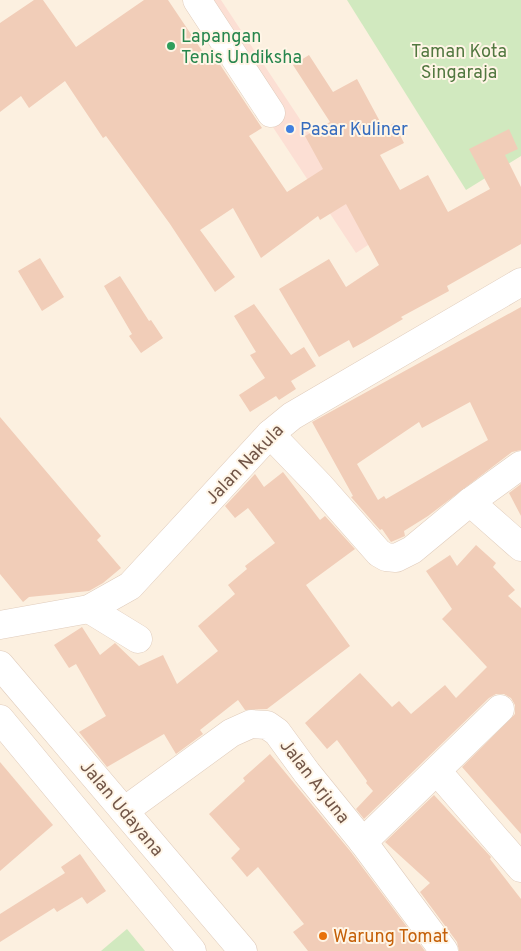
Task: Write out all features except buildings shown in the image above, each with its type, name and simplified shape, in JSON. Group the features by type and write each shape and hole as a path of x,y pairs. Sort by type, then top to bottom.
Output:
{"street":[{"path":"197,0 271,114"},
{"name":"Jalan Nakula","path":"0,625 89,609 130,586 270,434 292,416 521,282"},
{"path":"270,434 320,486 378,553 386,557 396,558 412,550 470,502 521,465"},
{"path":"470,502 521,547"},
{"path":"89,609 138,639"},
{"name":"Jalan Udayana","path":"0,665 243,951"},
{"path":"363,842 500,709"},
{"path":"0,719 192,951"},
{"name":"Jalan Arjuna","path":"124,811 231,733 251,724 267,726 277,732 307,773 363,842 444,951"},
{"path":"437,771 521,868"},
{"path":"66,801 95,777"}],"shaded area":[{"name":"Pasar Kuliner","path":"189,0 221,0 313,139 409,218 356,253"}],"green space":[{"name":"Taman Kota Singaraja","path":"347,0 521,0 521,156 466,190"},
{"path":"127,929 145,951 101,951"}],"place":[{"name":"Lapangan Tenis Undiksha","path":"171,46"},
{"name":"Pasar Kuliner","path":"290,129"},
{"name":"Warung Tomat","path":"323,936"}]}
